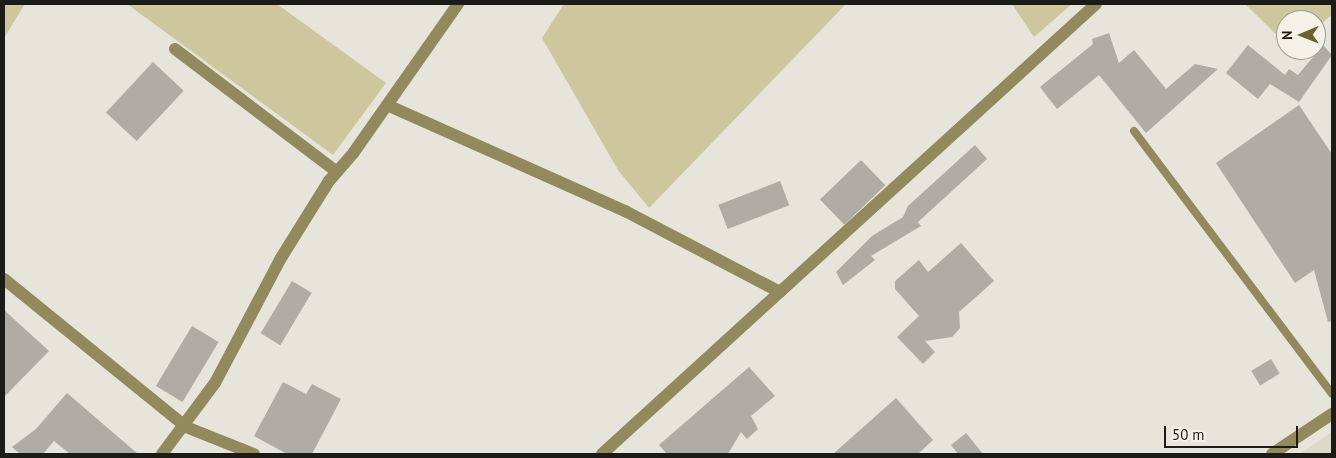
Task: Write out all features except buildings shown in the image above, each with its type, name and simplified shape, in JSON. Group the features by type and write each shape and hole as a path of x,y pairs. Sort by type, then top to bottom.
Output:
{"street":[{"path":"162,454 186,427 215,383 281,258 337,172 458,4"},
{"path":"602,454 1096,4"},
{"path":"175,49 337,172"},
{"path":"387,105 625,211 780,292"},
{"path":"4,279 186,427 254,454"},
{"path":"1272,454 1332,414"}],"lane":[{"path":"1134,131 1332,394"}],"shaded area":[{"path":"4,4 25,4 4,38"},
{"path":"127,4 277,4 386,83 333,155"},
{"path":"564,4 846,4 649,208 618,170 542,38"},
{"path":"1012,4 1072,4 1034,37"},
{"path":"1245,4 1332,4 1332,15 1326,20 1326,10 1276,10 1276,34"},
{"path":"1332,432 1332,454 1300,454"}]}
